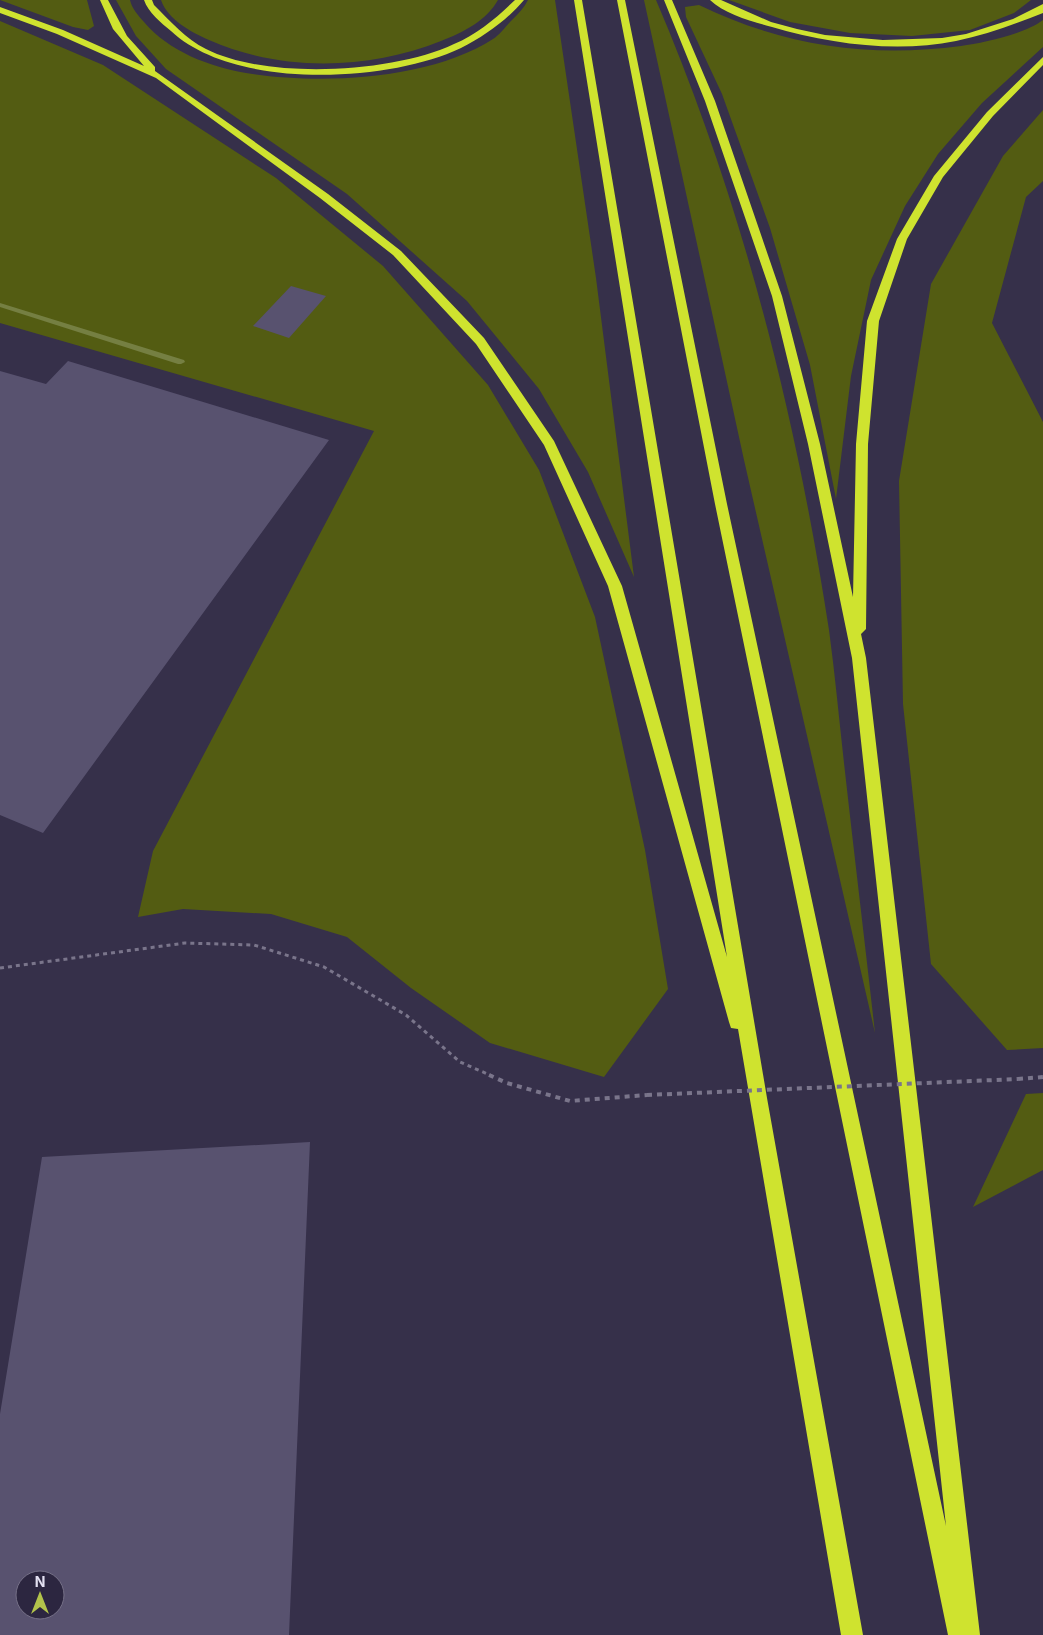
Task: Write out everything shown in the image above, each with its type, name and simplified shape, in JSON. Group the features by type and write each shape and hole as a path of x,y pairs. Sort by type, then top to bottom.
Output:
{"highway":[{"path":"104,0 108,13 125,43 159,76 324,196 397,253 480,341 550,444 615,586 758,1098"},
{"path":"148,0 150,6 177,34 210,55 264,68 320,72 368,70 430,56 471,41 498,23 520,0"},
{"path":"578,0 758,1098 852,1635"},
{"path":"621,0 721,504 960,1635"},
{"path":"668,0 710,102 777,296 814,444 859,658 969,1635"},
{"path":"714,0 737,13 780,29 826,37 888,42 943,41 996,29 1040,11 1043,7"},
{"path":"0,10 60,32 159,76"},
{"path":"859,658 862,444 873,321 902,239 938,176 990,114 1043,60"}],"lane":[{"path":"0,305 181,362"}],"path":[{"path":"0,968 185,943 254,945 324,967 406,1015 460,1062 507,1083 570,1101 647,1095 1043,1077"}],"green space":[{"path":"0,0 87,0 94,26 88,30 73,27"},
{"path":"116,0 130,0 136,12 154,32 177,49 204,62 246,73 307,79 373,76 406,71 438,63 467,53 496,37 521,11 528,0 555,0 596,278 634,577 588,472 539,389 467,301 347,194 166,69 136,36"},
{"path":"161,0 498,0 481,20 458,34 441,41 413,51 384,58 325,63 265,58 209,40 188,29 169,14"},
{"path":"644,0 656,0 687,76 715,153 740,231 762,310 800,469 816,549 829,630 875,1033 744,460"},
{"path":"729,0 1031,0 1014,13 970,30 912,36 850,33 790,22"},
{"path":"699,5 731,19 795,39 860,49 927,49 970,45 1015,34 1043,20 1043,47 982,103 938,154 905,206 871,280 851,376 836,499 810,365 770,228 722,94 686,17 685,7"},
{"path":"0,21 103,65 276,178 383,266 488,385 539,470 595,617 645,850 668,989 604,1077 490,1043 411,988 347,937 271,914 183,909 138,917 153,851 374,431 0,323"},
{"path":"1043,110 1043,181 1026,197 992,323 1043,422 1043,1048 1007,1050 931,964 903,704 899,481 931,284 1003,156"},
{"path":"1043,1093 1043,1170 973,1207 1026,1094"}],"building":[{"path":"291,286 326,296 289,338 253,326"},
{"path":"68,361 329,440 43,833 0,815 0,371 46,384"},
{"path":"310,1142 289,1635 0,1635 0,1414 42,1157"}]}
